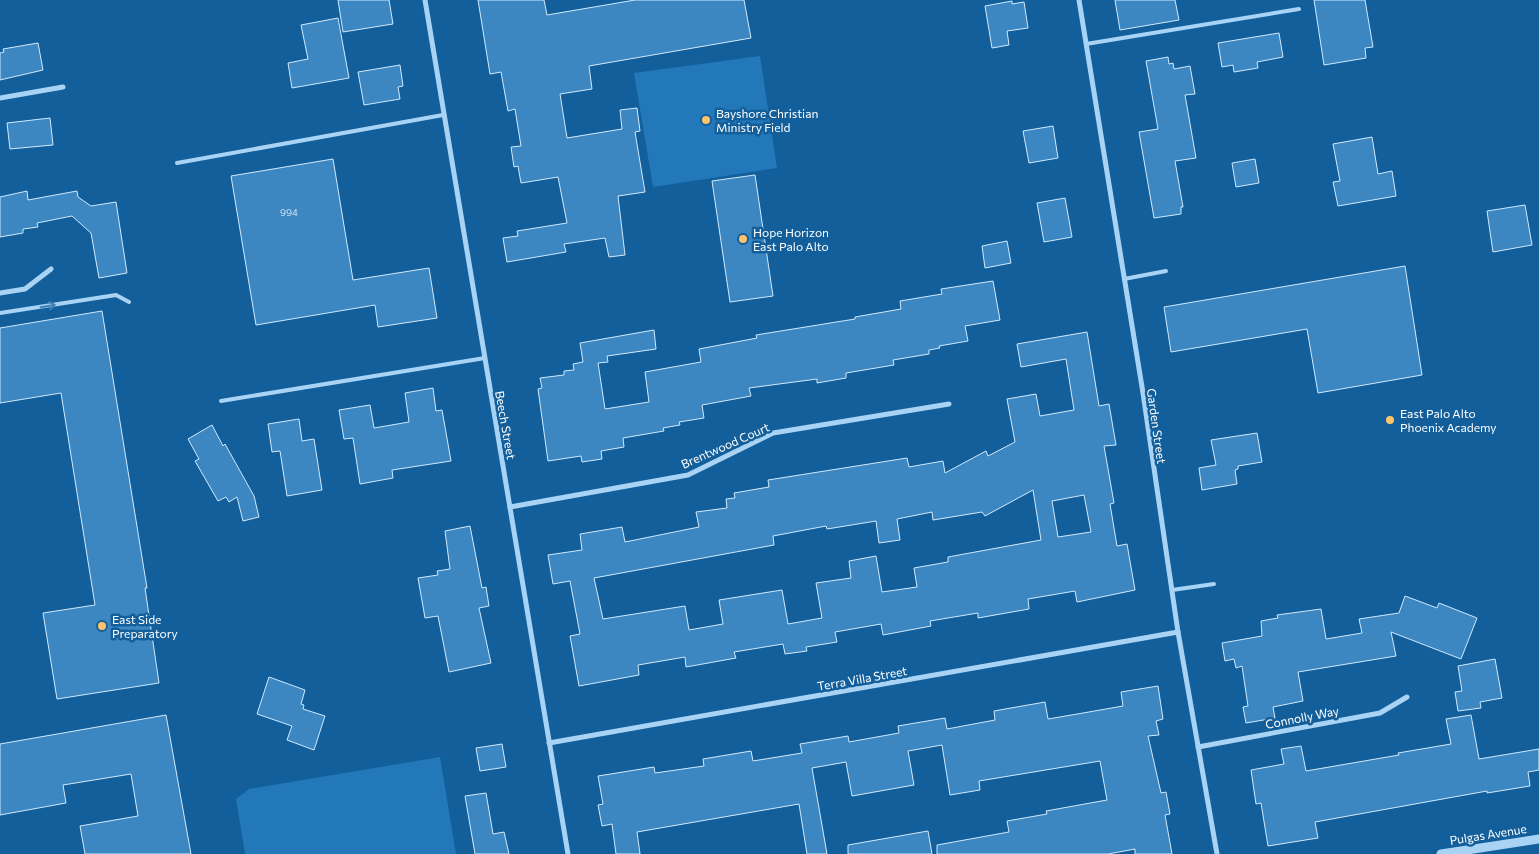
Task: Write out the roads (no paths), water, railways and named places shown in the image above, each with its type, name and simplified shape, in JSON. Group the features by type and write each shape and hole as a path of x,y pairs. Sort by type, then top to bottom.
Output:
{"street":[{"name":"Beech Street","path":"424,0 568,854"},
{"name":"Garden Street","path":"1079,0 1178,632 1217,854"},
{"path":"0,98 63,87"},
{"path":"0,293 25,289 51,269"},
{"name":"Brentwood Court","path":"510,507 688,475 773,434 949,404"},
{"name":"Terra Villa Street","path":"549,743 1178,632"},
{"name":"Connolly Way","path":"1198,747 1380,713 1407,698"},
{"name":"Pulgas Avenue","path":"1441,854 1539,839"}],"lane":[{"path":"1086,44 1299,9"},
{"path":"177,163 443,114"},
{"path":"1124,279 1166,271"},
{"path":"0,314 116,296 129,302"},
{"path":"221,401 485,358"},
{"path":"1172,590 1214,584"}],"place":[{"name":"Bayshore Christian Ministry Field","path":"706,120"},
{"name":"Hope Horizon East Palo Alto","path":"743,239"},
{"name":"East Palo Alto Phoenix Academy","path":"1390,420"},
{"name":"East Side Preparatory","path":"102,626"}]}
